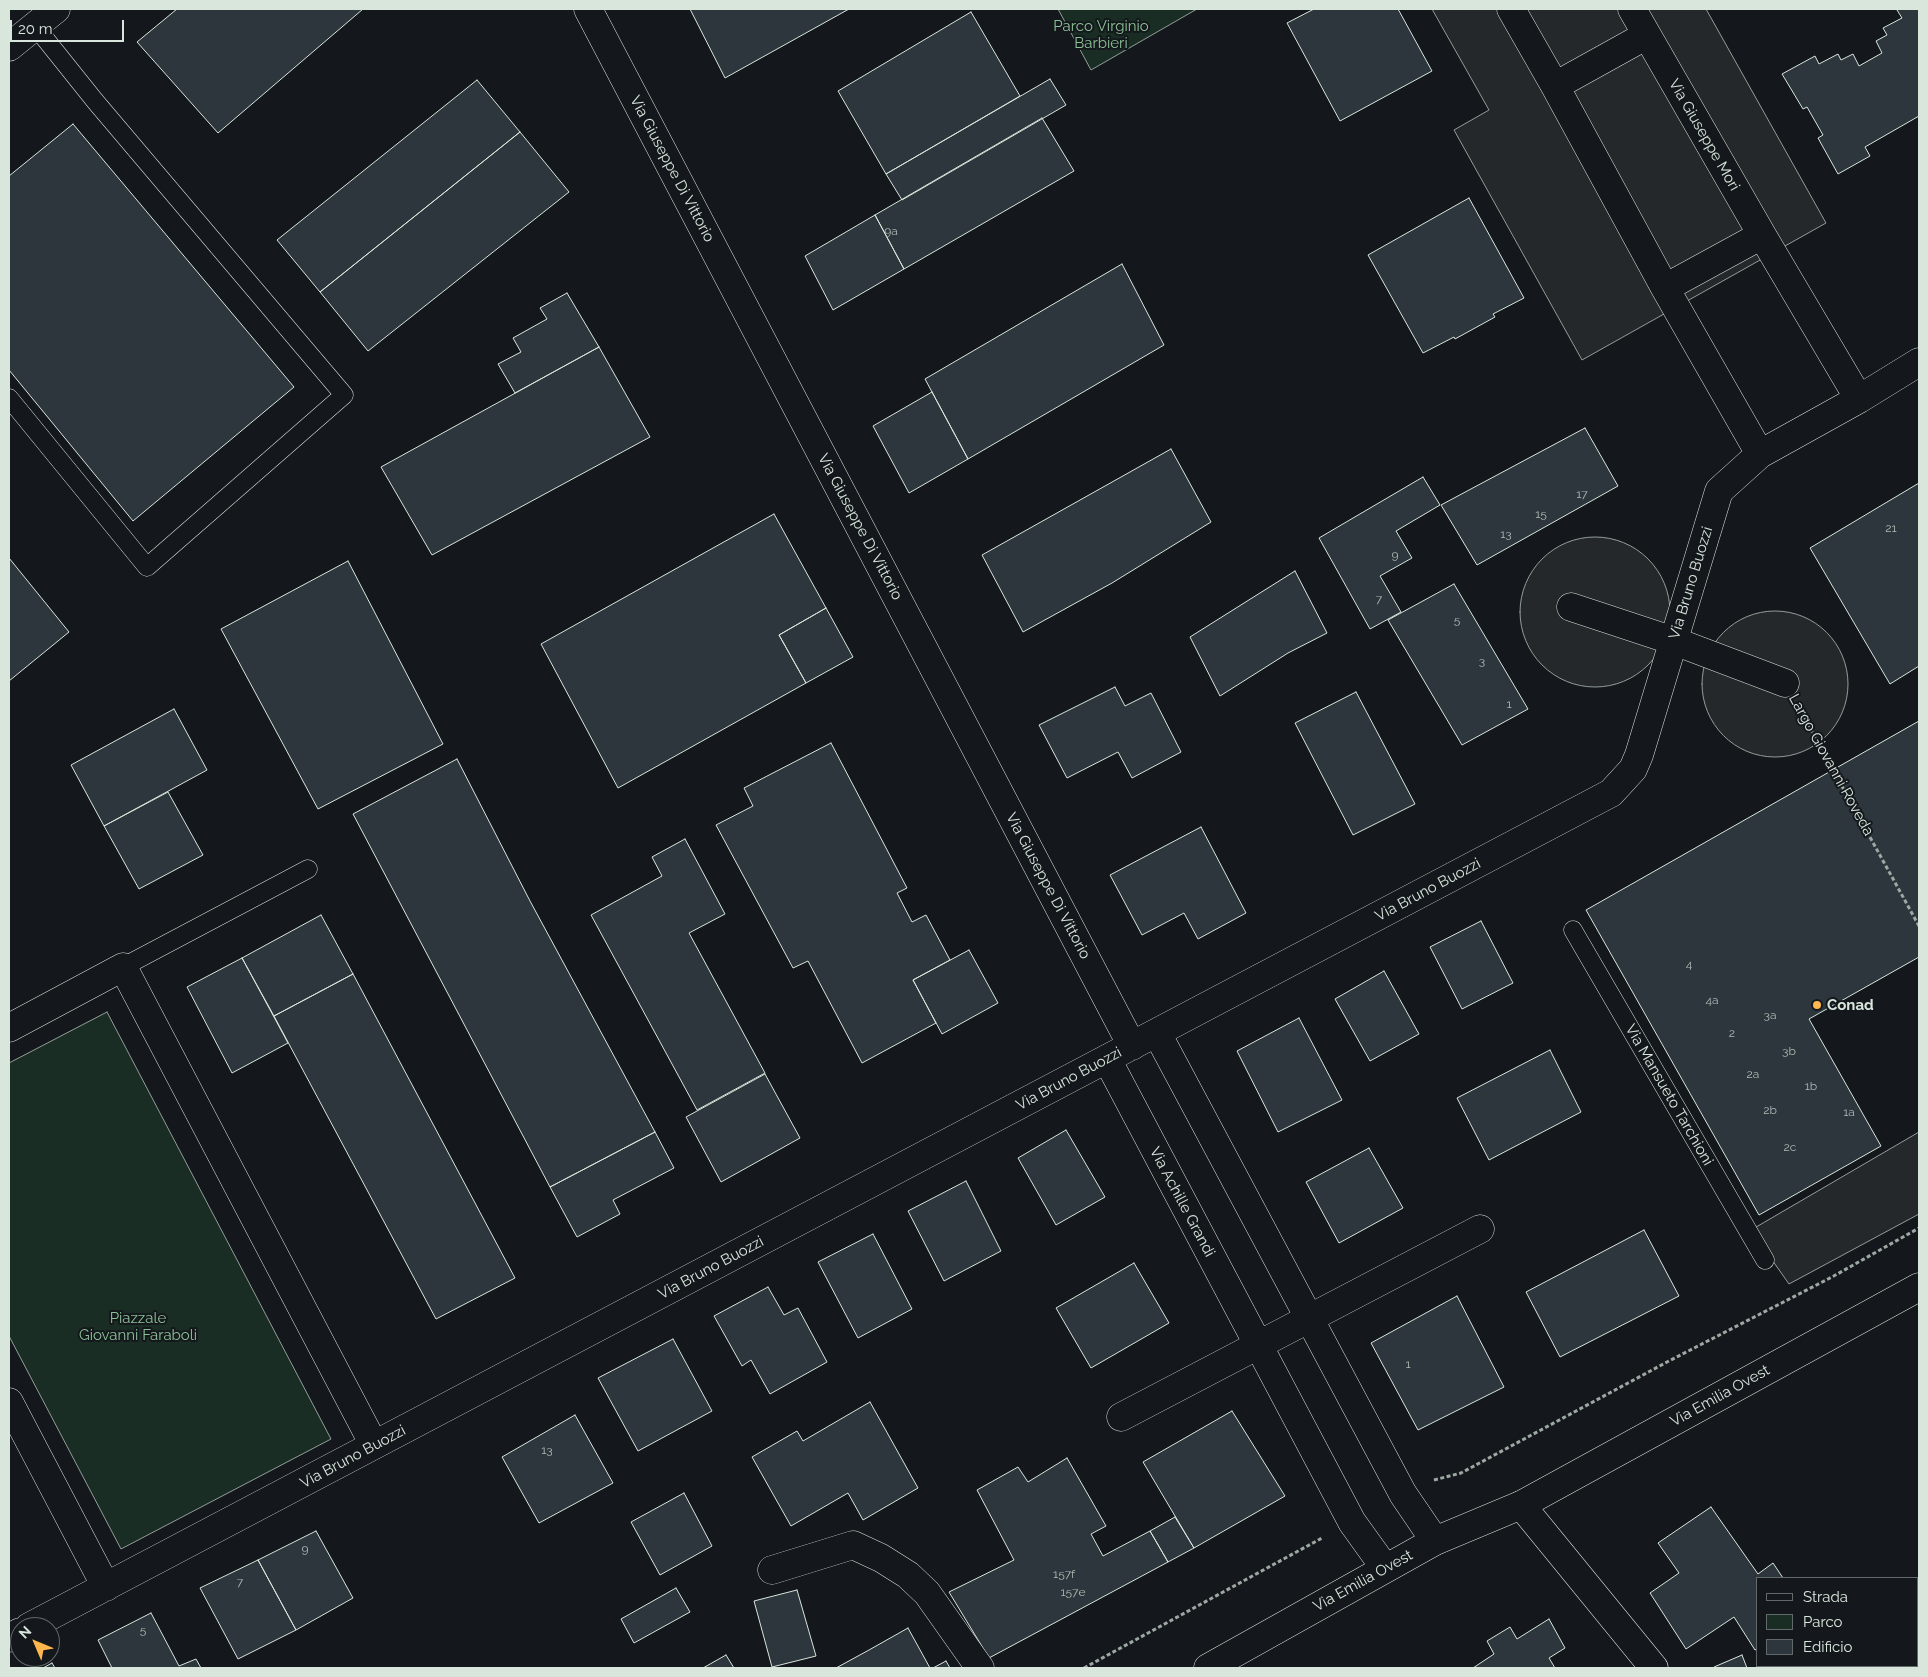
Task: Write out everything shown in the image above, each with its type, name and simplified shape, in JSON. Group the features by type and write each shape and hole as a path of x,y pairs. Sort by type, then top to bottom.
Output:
{"street":[{"path":"9,47 56,9"},
{"name":"Via Giuseppe Di Vittorio","path":"588,9 1132,1046"},
{"path":"1511,9 1556,86 1665,288 1760,454"},
{"name":"Via Giuseppe Mori","path":"1632,9 1859,399"},
{"path":"1556,86 1647,35"},
{"path":"1665,288 1762,235"},
{"name":"Via Bruno Buozzi","path":"48,1617 1611,793 1633,769 1719,491 1760,454 1859,399 1919,362"},
{"name":"Largo Giovanni Roveda","path":"1571,607 1674,641 1785,683"},
{"path":"9,1028 123,967 374,1446"},
{"path":"1157,1033 1403,1494 1435,1541"},
{"name":"Via Achille Grandi","path":"1106,1059 1352,1522 1384,1568"},
{"path":"1121,1417 1480,1230"},
{"name":"Via Emilia Ovest","path":"1210,1668 1384,1568 1435,1541 1521,1505 1919,1287"},
{"path":"9,1402 106,1587"},
{"path":"1521,1505 1654,1668"},
{"path":"772,1570 852,1545 881,1558 908,1575 927,1593 980,1668"}],"lane":[{"path":"9,398 147,567 344,395 35,26"},
{"path":"123,967 308,869"},
{"name":"Via Mansueto Tarchioni","path":"1573,930 1766,1260"}],"path":[{"name":"Largo Giovanni Roveda","path":"1785,683 1919,926"},
{"path":"1403,1494 1436,1479 1461,1473 1667,1362 1832,1277 1919,1228"},
{"path":"1084,1668 1352,1522"}],"green space":[{"name":"Parco Virginio Barbieri","path":"1058,9 1197,9 1091,70"},
{"name":"Piazzale Giovanni Faraboli","path":"107,1012 331,1439 121,1549 9,1336 9,1063"}],"shaded area":[{"path":"1432,9 1706,9 1826,223 1582,360 1454,130 1489,110"},
{"path":"1595,537 1610,538 1624,543 1648,559 1664,583 1669,597 1669,627 1664,641 1648,665 1624,681 1610,686 1595,687 1580,686 1566,681 1542,665 1526,641 1521,627 1520,612 1521,597 1526,583 1542,559 1566,543 1580,538"},
{"path":"1775,611 1803,616 1827,632 1843,656 1848,684 1843,712 1827,736 1803,752 1775,757 1747,752 1723,736 1707,712 1702,684 1707,656 1723,632 1747,616"},
{"path":"1919,1132 1919,1214 1789,1284 1751,1230"}],"building":[{"path":"177,9 363,9 218,133 137,42"},
{"path":"690,9 849,9 725,78"},
{"path":"1314,9 1398,9 1432,71 1340,121 1287,23"},
{"path":"1919,9 1919,116 1865,147 1870,156 1838,174 1818,138 1823,135 1807,107 1803,109 1782,74 1815,56 1819,64 1838,54 1841,60 1853,54 1859,66 1882,53 1876,41 1887,35 1883,28 1902,18 1897,10"},
{"path":"971,12 1020,96 886,174 838,91"},
{"path":"1050,79 1066,105 902,200 886,174"},
{"path":"477,80 520,132 320,292 277,240"},
{"path":"1042,118 1074,171 904,269 875,215"},
{"path":"73,124 294,387 133,521 9,370 9,176"},
{"path":"520,132 569,192 368,351 320,292"},
{"path":"1469,198 1524,298 1493,314 1495,317 1455,339 1454,337 1423,353 1368,255"},
{"path":"875,215 904,269 833,310 805,256"},
{"path":"1122,264 1164,345 968,459 925,379"},
{"path":"567,293 599,347 515,393 498,364 521,352 513,338 547,319 540,308"},
{"path":"599,347 650,437 432,555 381,467"},
{"path":"932,392 968,459 909,493 873,426"},
{"path":"1585,428 1618,486 1477,565 1441,505"},
{"path":"1171,449 1211,522 1112,583 1023,632 982,555"},
{"path":"1423,477 1440,505 1396,531 1412,558 1380,576 1401,612 1370,629 1319,538"},
{"path":"1919,483 1919,666 1890,684 1810,548"},
{"path":"774,514 826,608 779,635 806,683 618,788 541,644"},
{"path":"9,558 69,632 9,681"},
{"path":"348,561 443,744 318,809 221,629"},
{"path":"1295,571 1327,633 1288,653 1220,696 1190,637"},
{"path":"1454,584 1528,709 1462,745 1388,620"},
{"path":"826,608 853,657 806,683 779,635"},
{"path":"1115,687 1125,706 1151,693 1181,752 1132,778 1118,752 1067,778 1039,725"},
{"path":"1356,692 1415,804 1353,835 1295,723"},
{"path":"174,709 207,770 104,826 71,765"},
{"path":"1919,721 1919,957 1809,1019 1881,1146 1759,1215 1586,910"},
{"path":"831,743 907,888 897,893 912,922 926,915 950,960 913,980 936,1023 862,1063 808,961 793,968 716,825 753,806 744,788"},
{"path":"457,759 530,901 655,1132 550,1187 353,814"},
{"path":"168,792 203,855 139,889 104,826"},
{"path":"1201,827 1246,913 1198,939 1184,913 1142,935 1110,875"},
{"path":"685,839 725,914 689,933 765,1073 697,1110 591,915 662,876 652,857"},
{"path":"321,915 353,974 274,1016 242,958"},
{"path":"1481,921 1513,983 1462,1009 1430,947"},
{"path":"969,950 998,1003 942,1034 913,980"},
{"path":"242,958 288,1043 232,1073 187,987"},
{"path":"1384,971 1419,1034 1370,1061 1335,999"},
{"path":"353,974 515,1278 436,1319 274,1016"},
{"path":"1299,1018 1342,1100 1278,1132 1237,1051"},
{"path":"1550,1050 1581,1112 1489,1160 1457,1098"},
{"path":"765,1074 800,1138 721,1182 686,1117"},
{"path":"1066,1130 1105,1197 1056,1225 1018,1158"},
{"path":"655,1132 674,1168 613,1200 620,1214 577,1237 550,1187"},
{"path":"1369,1148 1403,1208 1339,1243 1306,1182"},
{"path":"966,1181 1001,1251 944,1281 908,1211"},
{"path":"1644,1230 1679,1296 1560,1357 1526,1292"},
{"path":"873,1234 912,1309 858,1338 818,1262"},
{"path":"1134,1263 1169,1323 1091,1368 1056,1308"},
{"path":"768,1287 784,1315 798,1308 827,1362 770,1394 751,1360 742,1366 714,1316"},
{"path":"1457,1296 1504,1387 1418,1430 1371,1343"},
{"path":"673,1339 712,1411 638,1451 598,1378"},
{"path":"870,1402 918,1488 863,1520 848,1493 791,1526 752,1457 797,1431 803,1441"},
{"path":"1232,1411 1285,1496 1194,1548 1143,1462"},
{"path":"575,1415 613,1483 539,1523 502,1457"},
{"path":"1067,1458 1106,1526 1091,1534 1103,1556 1150,1531 1168,1562 989,1658 949,1592 1014,1560 977,1490 1018,1467 1028,1482"},
{"path":"684,1493 712,1546 660,1575 631,1522"},
{"path":"1711,1507 1758,1574 1773,1563 1782,1577 1756,1577 1756,1650 1734,1617 1686,1649 1650,1593 1679,1573 1658,1543"},
{"path":"1175,1517 1194,1548 1168,1562 1150,1531"},
{"path":"316,1531 353,1598 296,1630 258,1560"},
{"path":"258,1560 296,1630 238,1659 200,1588"},
{"path":"676,1588 690,1612 634,1643 621,1619"},
{"path":"797,1590 816,1656 772,1667 754,1601"},
{"path":"151,1613 179,1666 196,1659 201,1668 112,1668 98,1640"},
{"path":"1549,1619 1565,1648 1549,1658 1555,1668 1473,1668 1494,1654 1487,1641 1510,1627 1517,1639"},
{"path":"908,1628 930,1668 836,1668 869,1650"},
{"path":"726,1655 734,1668 703,1668"},
{"path":"1742,1655 1747,1668 1714,1667"},
{"path":"946,1661 950,1668 933,1668"}],"place":[{"name":"Conad","path":"1817,1005"}]}
